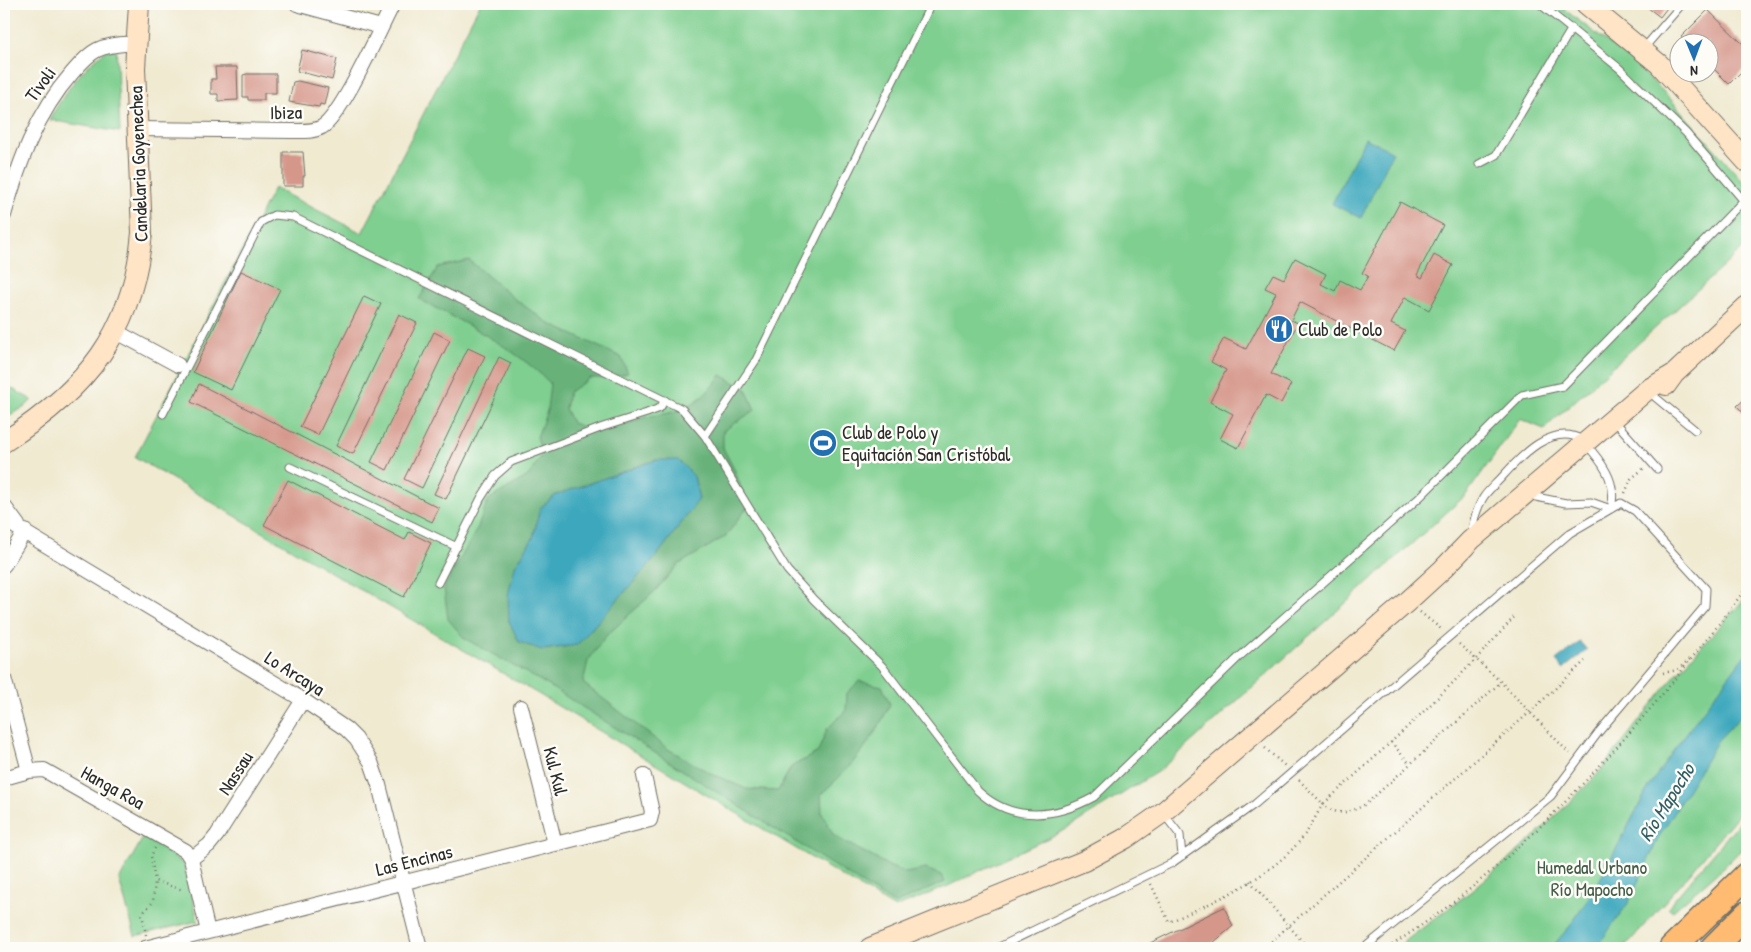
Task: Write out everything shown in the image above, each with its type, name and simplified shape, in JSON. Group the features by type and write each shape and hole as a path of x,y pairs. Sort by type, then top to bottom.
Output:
{"highway":[{"path":"1672,948 1747,874"},
{"path":"1712,948 1747,914"}],"main road":[{"name":"Candelaria Goyenechea","path":"9,436 58,404 75,388 94,364 115,331 131,293 140,253 143,212 135,43 139,4"},
{"path":"1586,4 1643,48 1747,162"},
{"path":"870,948 1077,864 1126,838 1162,813 1407,602 1471,540 1589,446 1620,427 1655,397 1674,374 1747,306"},
{"path":"1443,569 1463,558 1536,497 1647,390 1674,374"}],"street":[{"path":"297,4 381,27"},
{"name":"Ibiza","path":"138,129 311,131 322,127 338,112 393,4"},
{"name":"Tivoli","path":"4,215 36,123 60,87 81,63 96,50 109,45 135,43"},
{"path":"115,331 182,367"},
{"name":"Lo Arcaya","path":"4,506 23,530"},
{"name":"Lo Arcaya","path":"4,520 303,700 346,729 356,739 371,762 420,948"},
{"path":"4,565 23,530"},
{"path":"4,678 29,771 4,778"},
{"name":"Nassau","path":"190,859 217,835 303,700"},
{"name":"Kul Kul","path":"521,707 555,844"},
{"name":"Hanga Roa","path":"29,771 44,770 163,836 186,851 190,859"},
{"name":"Las Encinas","path":"147,948 650,820 652,812 644,776"},
{"path":"190,859 208,932"}],"lane":[{"path":"705,436 756,360 931,4"},
{"path":"164,414 182,367 261,222 274,215 293,217 682,409 705,436 787,570 814,600 882,666 978,790 989,800 1029,815 1059,812 1094,796 1238,658 1420,497 1522,395 1563,386 1704,243 1745,198 1686,133 1619,68 1540,4"},
{"path":"1643,48 1682,4"},
{"path":"1479,164 1496,155 1572,28"},
{"path":"1655,397 1695,430"},
{"path":"438,583 494,476 511,462 603,427 660,408 665,400"},
{"path":"1620,427 1657,469"},
{"path":"1471,540 1475,516 1484,497 1516,462 1537,444 1559,436 1578,437 1589,446 1608,470 1613,494 1611,509"},
{"path":"290,467 457,546"},
{"path":"1536,497 1566,503 1591,502 1611,509"},
{"path":"997,948 1146,876 1182,856 1293,774 1570,533 1621,503 1635,511 1706,589 1705,606 1577,760 1552,796 1364,948"},
{"path":"1162,813 1180,835 1182,856"}],"path":[{"path":"1621,503 1632,480 1651,462"},
{"path":"1407,602 1477,659 1577,760"},
{"path":"1146,876 1169,922 1222,898 1282,859 1307,832 1323,804 1477,659 1514,616"},
{"path":"1643,680 1655,674 1677,670 1699,651"},
{"path":"1264,948 1585,661"},
{"path":"1323,804 1331,811 1343,813 1354,811 1366,804 1501,682"},
{"path":"1391,742 1410,764"},
{"path":"147,948 142,914 153,902 155,881 151,856 163,836"},
{"path":"155,881 199,896"},
{"path":"1250,881 1308,948"}],"green space":[{"name":"Club de Polo y Equitación San Cristóbal","path":"480,4 1557,4 1628,58 1665,93 1747,186 1747,245 1544,429 1520,419 1466,495 1160,770 1065,830 948,886 895,908 538,694 135,457 274,188 362,233"},
{"path":"116,44 120,132 49,120 63,97 86,68"},
{"path":"469,260 516,300 550,324 621,357 628,373 611,378 590,378 569,392 565,408 572,423 593,429 608,430 646,417 666,414 699,399 721,375 746,389 755,410 723,431 723,448 735,471 748,506 726,536 678,565 655,591 605,637 588,661 583,683 668,749 710,773 746,789 778,791 791,767 818,752 827,729 846,710 847,693 859,681 882,686 890,704 884,717 877,730 852,764 821,794 822,813 834,836 891,867 906,873 926,869 941,875 945,882 894,904 546,684 464,638 448,619 444,588 478,527 488,500 528,476 543,454 537,437 547,411 550,383 536,370 504,347 419,299 438,267","holes":["656,460 694,476 699,499 656,557 577,645 542,650 519,642 509,621 515,566 533,538 540,508 556,495"]},
{"path":"4,384 32,400 25,407 4,418"},
{"name":"Humedal Urbano Río Mapocho","path":"1747,596 1747,804 1691,872 1624,948 1396,948 1470,892 1531,840 1596,776 1672,679"},
{"path":"1747,813 1747,844 1724,867 1673,911 1668,907"},
{"path":"144,836 184,864 198,921 135,936 119,880"}],"water":[{"path":"1365,138 1393,152 1361,218 1332,204"},
{"path":"656,460 678,460 694,476 699,499 656,557 577,645 542,650 519,642 509,621 508,595 515,566 533,538 540,508 556,495"},
{"path":"1580,642 1587,650 1563,669 1556,661"},
{"name":"Río Mapocho","path":"1747,652 1747,710 1718,740 1659,837 1629,902 1596,948 1551,948 1570,926 1596,887 1647,790 1673,751"}],"building":[{"path":"1643,4 1670,4 1660,17"},
{"path":"1708,10 1747,48 1747,66 1729,84 1718,73 1718,32 1686,32"},
{"path":"302,50 337,59 332,80 297,71"},
{"path":"215,67 237,67 238,100 218,101 218,94 211,94 211,79 216,79"},
{"path":"276,74 276,93 264,93 264,100 248,100 248,97 243,97 243,75"},
{"path":"298,81 328,88 324,105 320,104 319,107 289,102 293,82"},
{"path":"283,152 303,152 305,176 303,176 303,186 283,186"},
{"path":"1400,202 1443,225 1417,275 1422,278 1434,255 1453,265 1429,310 1405,297 1391,324 1405,331 1394,351 1300,302 1291,320 1298,323 1271,374 1291,384 1281,403 1266,395 1238,448 1220,439 1233,414 1210,402 1226,370 1211,362 1224,338 1246,349 1276,293 1265,288 1273,274 1284,279 1295,258 1326,274 1321,284 1335,291 1340,280 1360,290 1368,276 1362,273"},
{"path":"241,271 280,289 231,390 193,372"},
{"path":"364,296 381,304 318,435 300,427"},
{"path":"399,314 417,323 353,454 336,446"},
{"path":"434,332 450,340 387,470 371,462"},
{"path":"468,348 485,356 422,488 404,479"},
{"path":"499,357 511,363 446,499 434,494"},
{"path":"199,384 439,508 432,522 191,402"},
{"path":"1747,397 1747,417 1737,406"},
{"path":"288,480 405,540 409,532 431,543 404,597 264,525"},
{"path":"1224,907 1233,926 1207,948 1140,948"}],"place":[{"name":"Club de Polo","path":"1279,329"},
{"name":"Club de Polo y Equitación San Cristóbal","path":"823,443"}]}
